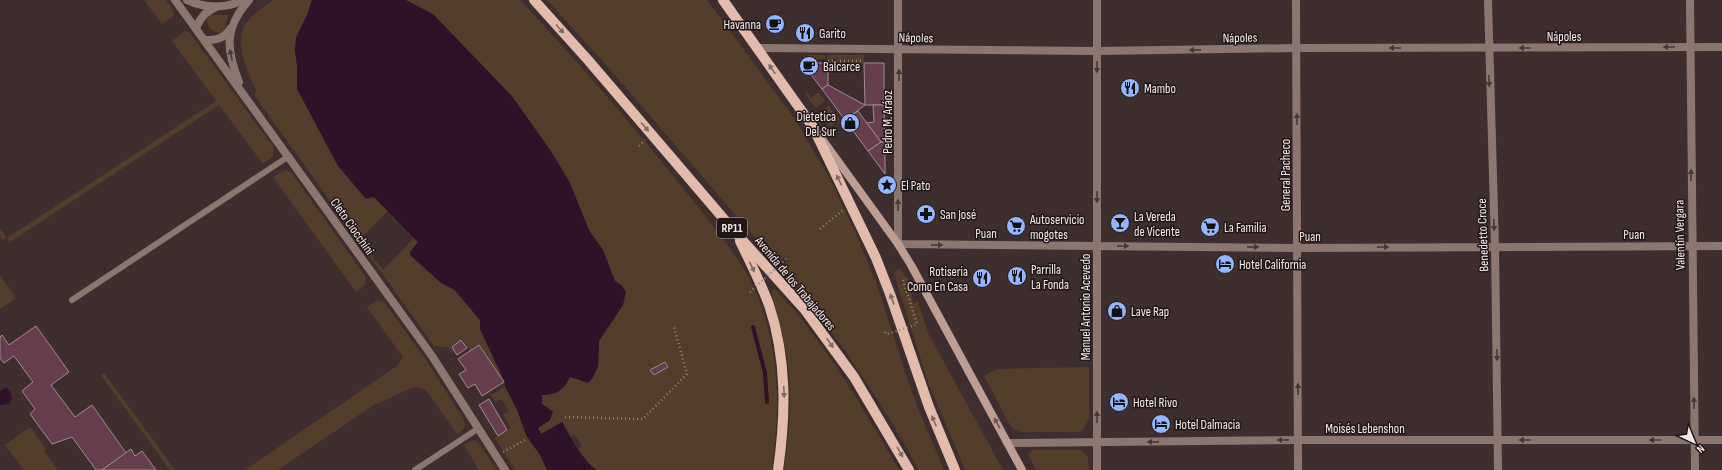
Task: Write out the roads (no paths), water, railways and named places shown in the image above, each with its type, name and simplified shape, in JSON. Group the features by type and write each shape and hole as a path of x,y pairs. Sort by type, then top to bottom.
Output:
{"main road":[{"name":"Avenida de los Trabajadores","path":"534,0 588,60 735,232 778,279 829,341 874,409 909,470"},
{"path":"723,0 898,244 927,293 1022,470"},
{"path":"813,127 876,258 895,308 928,407 955,470"},
{"path":"735,232 769,304 781,355 784,398 778,470"}],"street":[{"name":"Cleto Ciocchini","path":"175,0 243,92 432,356 505,470"},
{"path":"187,0 200,5 217,7 228,6 243,0"},
{"path":"243,92 229,46 231,28 237,14 249,0"},
{"name":"Pedro M. Aráoz","path":"898,0 898,244"},
{"name":"Manuel Antonio Acevedo","path":"1097,0 1097,470"},
{"name":"General Pacheco","path":"1296,0 1298,470"},
{"name":"Benedetto Croce","path":"1488,0 1488,48 1495,246 1499,440 1498,470"},
{"name":"Valentín Vergara","path":"1690,0 1691,246 1695,470"},
{"path":"196,28 205,13 217,7"},
{"path":"205,40 223,37 231,28"},
{"name":"Nápoles","path":"757,48 1097,51 1296,48 1722,47"},
{"name":"Puan","path":"898,244 1297,248 1722,246"},
{"name":"Moisés Lebenshon","path":"1008,443 1298,440 1722,440"}],"lane":[{"path":"72,300 289,156"},
{"path":"415,470 479,428"}],"waterway":[{"path":"753,327 765,373 767,402"}],"place":[{"name":"Havanna","path":"775,24"},
{"name":"Garito","path":"805,33"},
{"name":"Balcarce","path":"809,66"},
{"name":"Mambo","path":"1130,88"},
{"name":"Dietetica Del Sur","path":"850,123"},
{"name":"El Pato","path":"887,185"},
{"name":"San José","path":"926,214"},
{"name":"La Vereda de Vicente","path":"1120,223"},
{"name":"Autoservicio mogotes","path":"1016,226"},
{"name":"La Familia","path":"1210,227"},
{"name":"Hotel California","path":"1225,264"},
{"name":"Parrilla La Fonda","path":"1017,276"},
{"name":"Rotiseria Como En Casa","path":"982,278"},
{"name":"Lave Rap","path":"1117,311"},
{"name":"Hotel Rivo","path":"1119,402"},
{"name":"Hotel Dalmacia","path":"1161,424"}]}
